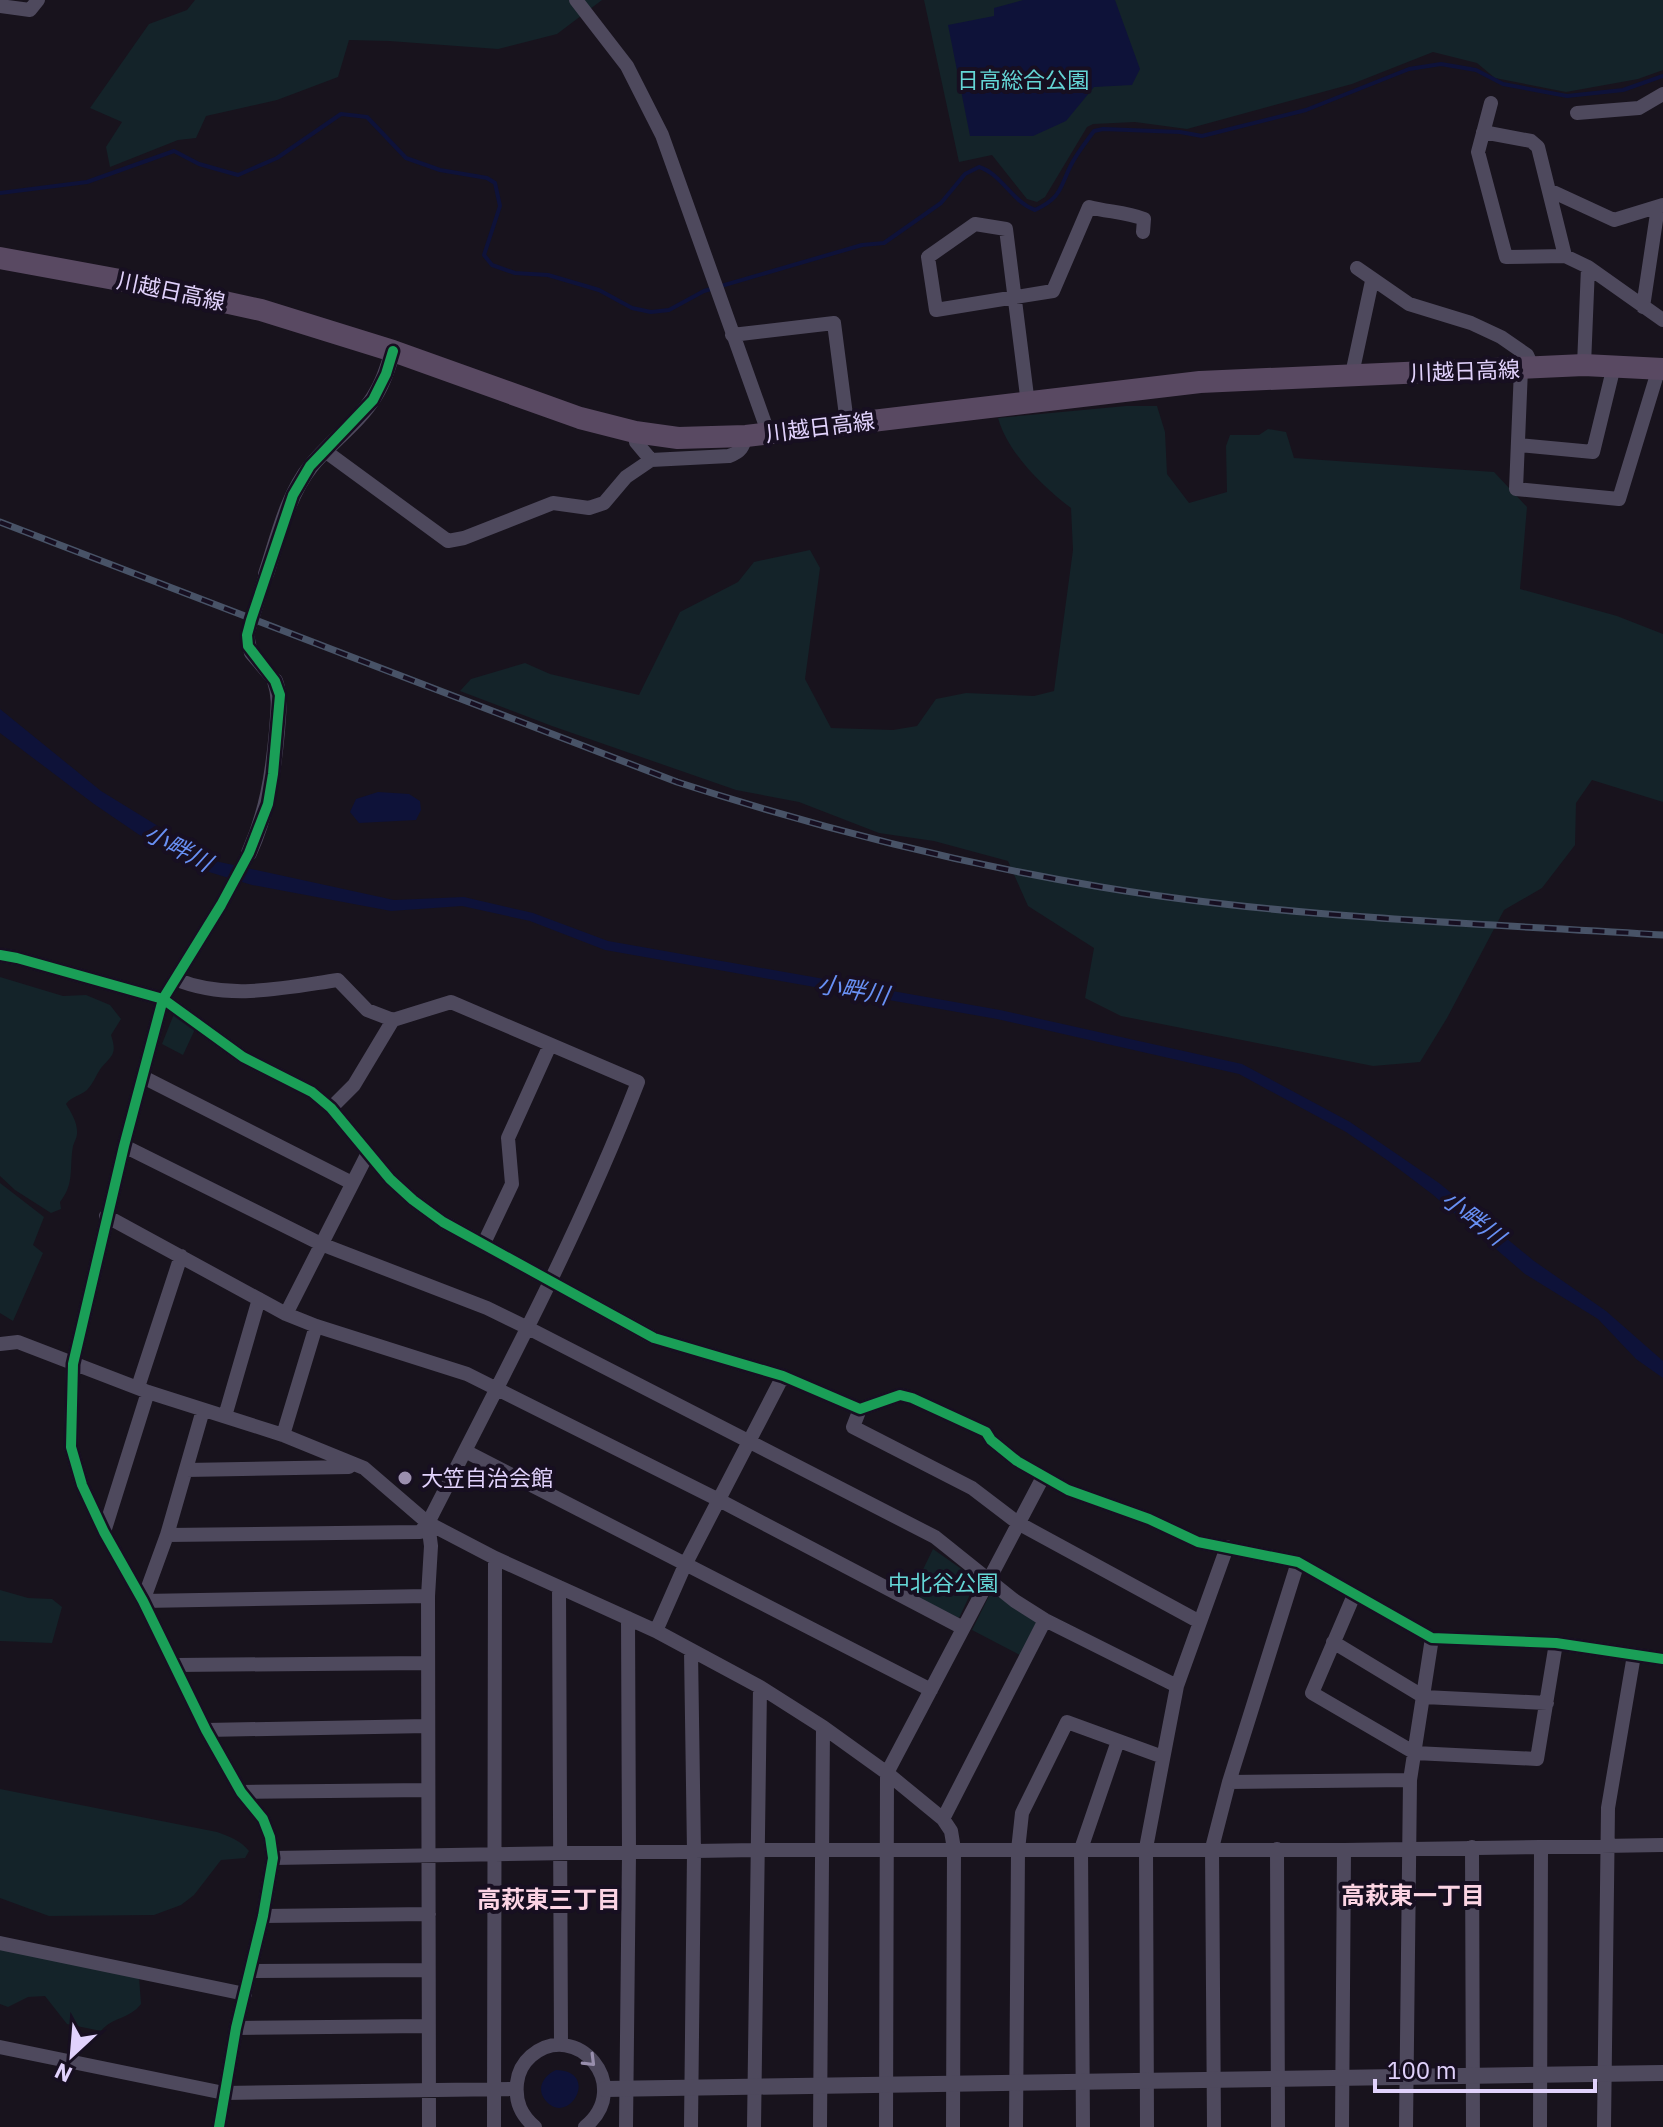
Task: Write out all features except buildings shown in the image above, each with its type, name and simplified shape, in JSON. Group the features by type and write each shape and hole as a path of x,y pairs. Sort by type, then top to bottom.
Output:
{"main road":[{"name":"川越日高線","path":"0,258 261,310 393,351 567,413 635,432 678,438 757,434 1200,382 1584,365 1661,369"}],"street":[{"path":"0,6 30,10 38,0"},
{"path":"325,451 448,541 464,538 553,503 589,508 604,503 626,477 651,460 729,456 738,453 757,434 732,335 662,135 627,66 576,0"},
{"path":"1577,113 1639,108 1663,94"},
{"path":"1491,103 1478,152 1506,257 1565,256 1588,267 1663,320"},
{"path":"1483,132 1531,141 1538,147 1565,256"},
{"path":"1549,190 1614,220 1661,206 1658,252 1643,307"},
{"path":"1028,404 1015,299 1006,229 975,224 928,257 936,310 1015,299 1053,291 1089,207 1144,219 1143,232"},
{"path":"1584,365 1588,267"},
{"path":"1357,268 1409,304 1471,323 1501,337 1527,355 1516,489 1619,499 1661,369"},
{"path":"1352,374 1372,281"},
{"path":"732,335 834,323 847,423"},
{"path":"219,2127 236,2028 263,1916 273,1858 263,1819 241,1792 206,1730 82,1485 71,1447 73,1364 106,1216 163,999 223,902 261,827 273,774 280,695 275,681 251,653 247,635 266,574 293,495 310,466 373,400 393,351"},
{"path":"1518,445 1593,452 1614,366"},
{"path":"635,432 636,442 651,460"},
{"path":"0,955 163,999 243,1057 312,1092 331,1108 413,1200 443,1222 654,1338 783,1376 860,1409 900,1395 912,1398 986,1432 991,1440 1017,1461 1068,1490 1149,1519 1198,1542 1298,1562 1432,1638 1556,1643 1663,1659"},
{"path":"167,1535 420,1532 428,1523 528,1328 608,1159 638,1082 451,1002 393,1020 367,1010 338,980 244,992 202,987 175,979"},
{"path":"331,1108 354,1085 393,1020"},
{"path":"484,1243 512,1184 508,1138 550,1045"},
{"path":"143,1077 352,1183"},
{"path":"124,1146 321,1244 487,1308 528,1328 935,1537 1015,1601 1045,1620 1177,1686"},
{"path":"286,1314 368,1153"},
{"path":"106,1216 286,1314 467,1374 719,1500 963,1628"},
{"path":"104,1532 181,1256"},
{"path":"225,1416 259,1299"},
{"path":"283,1435 316,1326"},
{"path":"0,1344 18,1342 143,1389 283,1435 356,1467"},
{"path":"656,1631 685,1565 783,1376"},
{"path":"860,1409 853,1427 972,1488 1018,1523 1198,1621"},
{"path":"143,1601 167,1535 203,1410"},
{"path":"465,1451 931,1690"},
{"path":"186,1470 364,1468 428,1523 495,1558 656,1631 760,1687 887,1773 943,1819 951,1831 954,1849 953,2127"},
{"path":"886,2127 887,1773 1043,1477"},
{"path":"428,1523 431,1546 428,1596 429,2127"},
{"path":"1147,2127 1146,1848 1177,1686 1227,1547"},
{"path":"494,2127 495,1558"},
{"path":"1214,2127 1212,1848 1229,1782 1298,1562"},
{"path":"559,1587 561,2045"},
{"path":"1354,1595 1312,1693 1415,1753 1537,1759 1556,1643"},
{"path":"143,1601 428,1596"},
{"path":"626,2127 628,1618"},
{"path":"943,1819 1045,1620"},
{"path":"1406,2127 1410,1780 1432,1638"},
{"path":"1333,1642 1424,1697 1547,1703"},
{"path":"691,1651 694,1852 691,2127"},
{"path":"1604,2127 1608,1808 1634,1655"},
{"path":"175,1665 428,1663"},
{"path":"754,2127 760,1687"},
{"path":"1016,2127 1018,1850 1022,1813 1067,1722 1163,1757"},
{"path":"206,1730 428,1726"},
{"path":"820,2127 823,1727"},
{"path":"1083,2127 1081,1849 1118,1741"},
{"path":"1229,1782 1410,1780"},
{"path":"241,1792 428,1790"},
{"path":"273,1858 757,1850 1344,1850 1663,1845"},
{"path":"1472,1847 1473,2127"},
{"path":"1540,2127 1541,1847"},
{"path":"1277,1849 1278,2127"},
{"path":"1342,2127 1344,1850"},
{"path":"263,1916 429,1914"},
{"path":"0,1943 245,1994"},
{"path":"250,1971 428,1970"},
{"path":"236,2028 427,2026"},
{"path":"535,2127 524,2117 518,2105 517,2077 534,2054 547,2047 561,2045 586,2054 596,2063 605,2089 597,2116 585,2127"},
{"path":"0,2047 224,2093 516,2089"},
{"path":"605,2089 1663,2073"}],"green space":[{"path":"195,0 602,0 557,34 498,49 349,40 338,77 277,100 206,116 196,138 178,140 110,167 106,147 122,122 90,108 149,24 187,10"},
{"name":"日高総合公園","path":"924,0 1663,0 1663,70 1638,79 1566,92 1495,78 1477,63 1433,52 1352,84 1187,129 1135,122 1093,124 1087,127 1045,197 1037,202 1027,199 992,155 959,162"},
{"path":"1157,406 1165,432 1167,474 1189,503 1227,492 1226,446 1230,435 1259,435 1268,429 1286,432 1294,458 1494,472 1527,507 1520,589 1617,616 1663,634 1663,802 1592,780 1576,803 1575,845 1542,888 1504,910 1420,1062 1373,1066 1121,1016 1085,998 1094,948 1028,906 1008,861 934,841 879,833 799,802 736,790 460,691 471,679 525,663 550,674 639,695 680,612 738,582 754,562 810,550 820,568 805,679 831,728 893,730 917,726 936,699 966,693 1034,696 1054,691 1073,550 1071,508 1027,468 1010,444 998,418"},
{"path":"0,977 63,996 86,995 110,1005 121,1019 111,1035 114,1050 111,1056 87,1090 66,1104 75,1122 77,1136 73,1146 70,1182 60,1202 61,1209 51,1213 15,1190 0,1176"},
{"path":"174,1014 196,1027 183,1055 162,1044"},
{"path":"0,1183 44,1217 33,1245 43,1253 13,1321 0,1313"},
{"name":"中北谷公園","path":"933,1549 970,1575 975,1584 959,1618 911,1594"},
{"path":"993,1588 1039,1621 1022,1656 972,1630"},
{"path":"0,1590 28,1598 52,1599 62,1607 52,1643 0,1641"},
{"path":"0,1789 217,1832 238,1841 249,1851 245,1858 221,1860 194,1895 181,1905 154,1915 49,1916 0,1898"},
{"path":"0,1936 139,1977 141,2004 132,2013 101,2031 67,2024 45,1996 28,1997 8,2007 0,2004"}],"water":[{"path":"1023,0 1115,0 1140,69 1132,85 1094,87 1066,121 1033,136 970,136 948,25 994,16 994,8"},
{"name":"小畔川","path":"0,709 101,791 215,861 394,900 464,897 533,913 608,941 1000,1010 1242,1064 1350,1122 1439,1183 1534,1261 1606,1311 1663,1361 1663,1378 1636,1359 1598,1319 1525,1274 1432,1194 1387,1160 1346,1132 1239,1074 997,1019 605,950 530,921 462,906 391,911 252,885 209,872 138,834 94,804 0,733"},
{"path":"378,792 409,794 420,801 421,810 416,820 359,823 350,812 356,799"},
{"path":"556,2070 569,2073 577,2079 579,2087 571,2103 564,2107 555,2107 546,2101 541,2092 545,2079"}],"waterway":[{"path":"0,193 87,182 174,151 199,164 238,175 277,158 341,114 367,117 406,158 440,170 487,178 495,183 500,206 484,255 492,265 515,273 548,275 599,290 632,308 651,312 669,310 704,291 862,245 884,243 941,203 965,174 979,167 1035,210 1055,196 1073,161 1094,131 1180,132 1202,136 1306,110 1409,69 1441,64 1476,70 1503,84 1567,96 1623,90 1663,76"}],"railway":[{"path":"0,522 677,782 887,842 994,867 1101,887 1241,906 1663,935"}],"cycle path":[{"path":"219,2127 236,2028 263,1916 273,1858 270,1837 263,1819 241,1792 206,1730 82,1485 71,1447 73,1364 124,1146 163,999 221,905 249,853 268,804 280,695 275,681 248,646 251,620 293,495 310,466 373,400 393,351"},
{"path":"0,955 163,999 243,1057 312,1092 331,1108 390,1179 443,1222 654,1338 783,1376 860,1409 900,1395 912,1398 986,1432 991,1440 1017,1461 1068,1490 1149,1519 1198,1542 1298,1562 1432,1638 1556,1643 1663,1659"}],"place":[{"name":"大笠自治会館","path":"405,1478"}],"district":[{"name":"高萩東一丁目","path":"1413,1896"},
{"name":"高萩東三丁目","path":"549,1900"}]}
